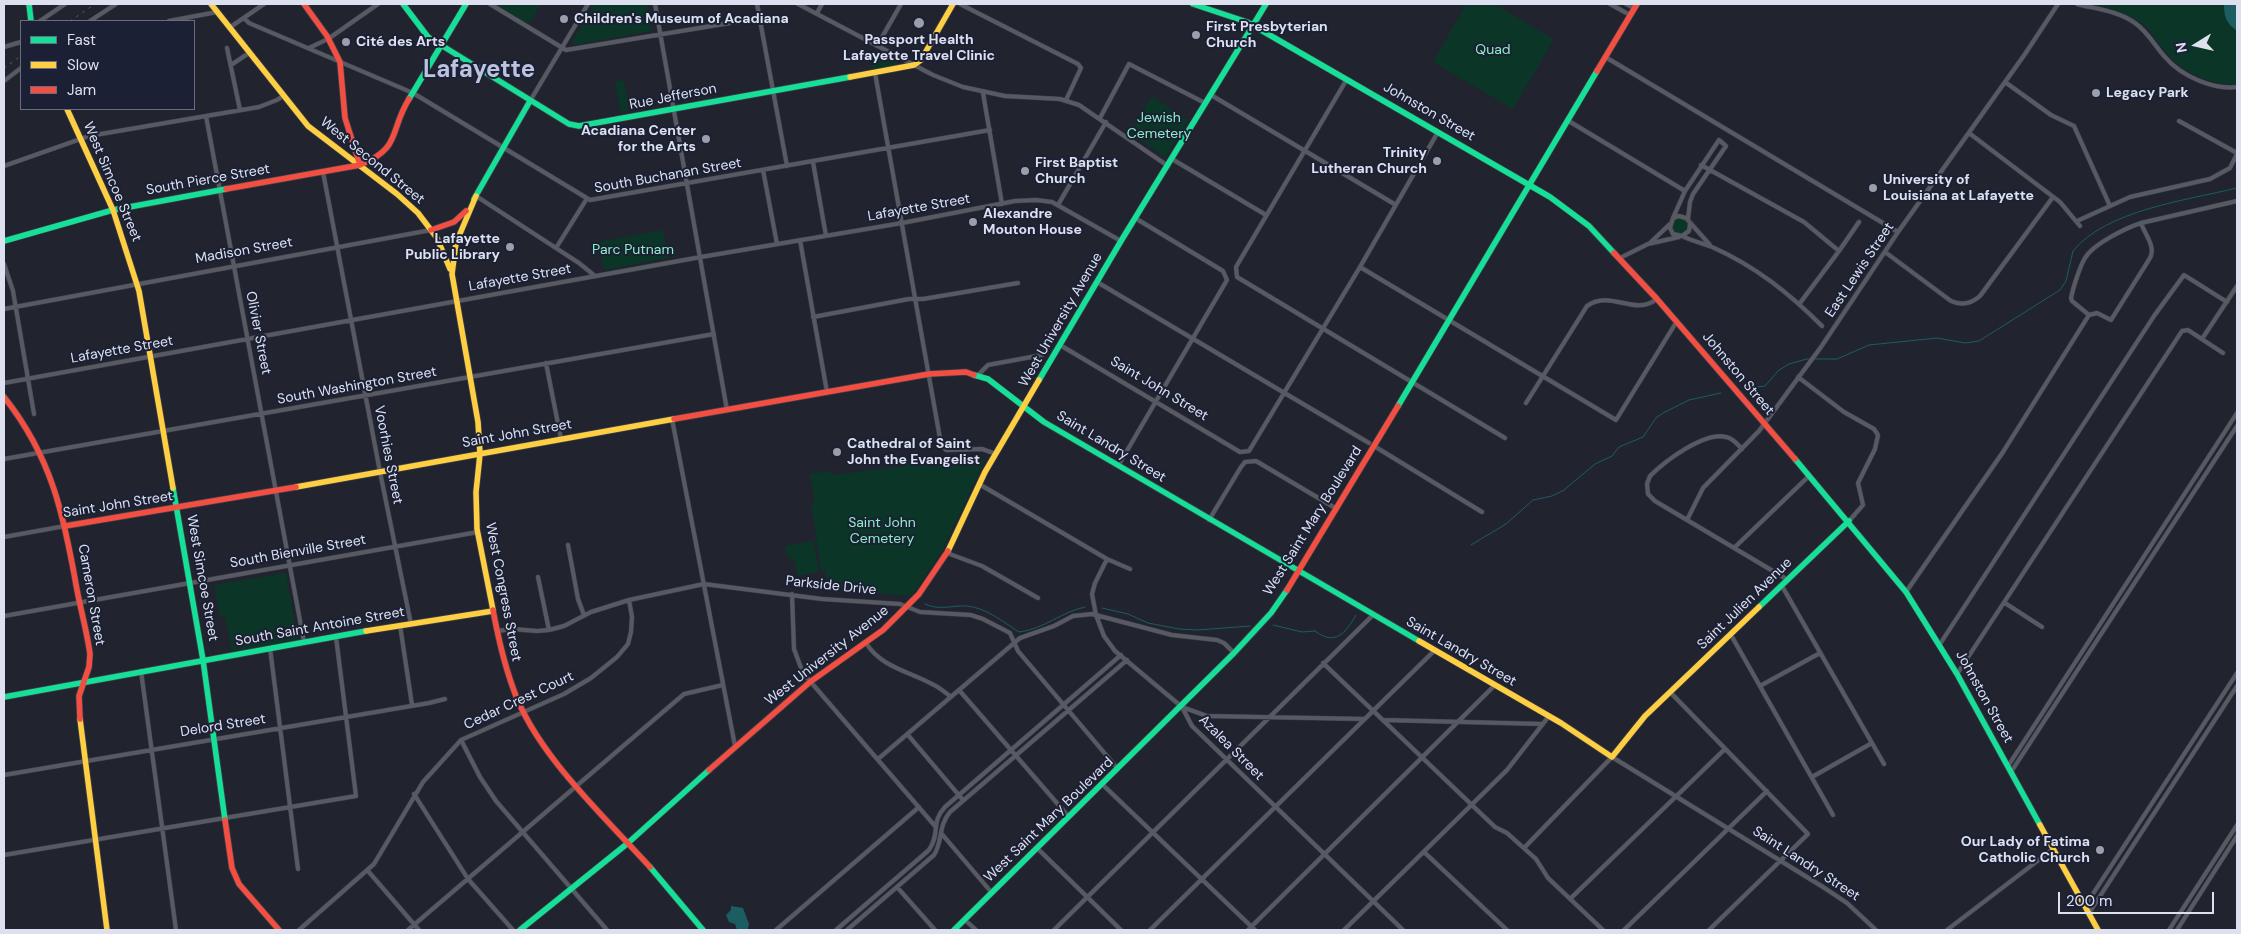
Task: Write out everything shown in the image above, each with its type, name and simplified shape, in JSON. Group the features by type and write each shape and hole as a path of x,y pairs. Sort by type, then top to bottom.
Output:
{"street":[{"path":"28,4 31,20"},
{"path":"41,20 65,4"},
{"path":"92,20 116,4"},
{"name":"West Second Street","path":"211,4 283,96 318,135 360,165 418,213 440,245 452,274"},
{"path":"229,28 264,4"},
{"path":"304,4 328,39 340,61 344,117 358,154 360,165"},
{"path":"309,48 328,39 378,4"},
{"name":"Rue Jefferson","path":"403,4 424,33 441,45 530,101 569,124 578,126 875,74 914,65"},
{"name":"South Pierce Street","path":"4,241 113,210 370,162 386,150 394,137 403,110 466,4"},
{"path":"490,4 562,49 572,50 760,18"},
{"path":"588,4 476,196 595,276"},
{"path":"655,4 727,410"},
{"path":"757,4 787,166"},
{"path":"798,4 948,82 983,93 1066,100 1078,104 1168,166"},
{"path":"817,14 822,4"},
{"path":"878,46 902,4"},
{"path":"914,65 921,60 953,4"},
{"path":"960,4 1078,64 1081,68 1080,73 1066,100"},
{"name":"Johnston Street","path":"1193,4 1254,25 1528,184 1571,211 1620,258 1849,521 1906,592 1958,674 2098,930"},
{"name":"West University Avenue","path":"520,930 628,843 735,746 810,682 866,643 908,607 931,579 947,553 978,484 1121,241 1266,4"},
{"path":"1610,4 1630,15"},
{"path":"1626,4 1636,6"},
{"name":"East Lewis Street","path":"1687,520 1703,488 1764,424 1820,347 2058,4"},
{"path":"2077,4 2123,16 2136,23 2149,36 2167,60 2185,73 2214,85 2237,87"},
{"name":"West Saint Mary Boulevard","path":"954,930 1182,707 1271,613 1299,573 1337,509 1372,444 1450,321 1528,184 1607,58 1636,6"},
{"path":"175,20 217,12"},
{"name":"South Buchanan Street","path":"244,18 249,23 413,93 586,200 990,130"},
{"path":"4,47 20,42"},
{"path":"227,48 240,110"},
{"path":"231,65 249,53"},
{"path":"1607,58 1898,232"},
{"path":"1100,118 1130,64 1205,103"},
{"path":"4,80 20,69"},
{"path":"875,74 940,442 944,449 949,451 982,449 996,454"},
{"path":"1347,79 1266,215 1236,267 1235,273 1238,279 1505,438"},
{"path":"2005,82 2051,114 2074,126 2110,206"},
{"path":"983,93 1002,204"},
{"path":"1210,94 1396,205"},
{"path":"4,166 81,138 267,105 283,96"},
{"name":"West Simcoe Street","path":"67,110 113,210 137,283 203,660 233,874 239,884 279,930"},
{"name":"Olivier Street","path":"206,116 304,642"},
{"path":"1567,120 1685,191"},
{"path":"2077,222 2130,197 2210,179 2230,168 2237,153 2179,121"},
{"path":"1058,205 1106,122"},
{"path":"1285,393 1438,132"},
{"path":"1968,133 2053,197 2080,226"},
{"path":"1648,244 1670,224 1685,191 1719,140 1726,146 1690,202 1688,220 1712,247"},
{"path":"1172,159 1266,215"},
{"path":"813,162 826,236"},
{"path":"1701,165 1804,222 1839,251"},
{"path":"764,170 776,244"},
{"name":"Voorhies Street","path":"323,172 350,322 411,624"},
{"name":"Madison Street","path":"4,309 431,230 447,226 460,218 476,196"},
{"name":"West Congress Street","path":"476,196 456,239 452,274 478,422 480,454 476,508 478,532 497,631 509,679 522,713 548,752 703,930"},
{"path":"1885,252 1951,301 1959,304 1971,302 1980,296 2053,197"},
{"path":"556,248 586,200"},
{"name":"Lafayette Street","path":"4,383 1002,204 1036,200 1058,205 1121,241"},
{"path":"2089,315 2075,304 2071,298 2084,258 2114,235 2141,223 2237,201"},
{"path":"1674,218 1680,216 1688,220"},
{"path":"1118,466 1226,283 1226,275 1135,218"},
{"path":"1800,303 1858,222"},
{"path":"1906,592 2003,452 2089,315 2097,312 2111,320 2152,252 2151,244 2146,237 2141,223"},
{"path":"1670,224 1673,234 1712,247 1768,277 1800,303 1822,326"},
{"path":"1620,258 1648,244 1681,236 1689,231 1690,224"},
{"path":"800,240 827,392"},
{"path":"4,264 12,284 34,414"},
{"path":"1360,267 1616,420 1677,322"},
{"path":"1940,644 2154,316 2184,275 2227,302"},
{"path":"1097,282 1372,444 1482,512"},
{"path":"813,317 1018,283"},
{"path":"2202,339 2237,286"},
{"path":"1526,403 1584,310 1590,304 1603,300 1644,306 1657,299"},
{"path":"1958,674 2182,331 2188,330 2223,352"},
{"name":"South Washington Street","path":"4,459 714,334"},
{"name":"Saint John Street","path":"1060,345 1240,452 1245,452 1252,448 1285,393"},
{"path":"978,375 988,365 1042,355"},
{"path":"546,363 561,439"},
{"name":"Saint John Street","path":"4,537 928,374 958,371 978,375 996,384 1024,407"},
{"name":"Saint Julien Avenue","path":"1524,848 1612,757 1645,716 1782,586 1863,505 1858,483 1878,442 1878,435 1874,429 1844,412 1798,377"},
{"name":"Cameron Street","path":"4,397 24,422 41,452 56,488 80,602 90,661 78,701 107,930"},
{"name":"Saint Landry Street","path":"1024,407 1044,422 1299,573 1549,716 1848,903 1876,930"},
{"path":"2010,769 2052,698 2237,413"},
{"path":"672,419 735,746"},
{"path":"2010,769 2057,702 2148,564 2237,424 2233,420"},
{"path":"1742,449 1728,437 1710,438 1691,446 1650,476 1646,487 1650,497 1788,580"},
{"path":"1210,520 1241,466 1249,460 1256,461 1337,509"},
{"path":"1734,548 1809,476"},
{"path":"978,484 1107,559 1130,569"},
{"path":"2188,488 2194,492"},
{"name":"South Bienville Street","path":"4,616 478,532"},
{"path":"568,545 578,599 584,615"},
{"path":"947,553 982,566 1038,598"},
{"name":"Azalea Street","path":"1107,559 1093,589 1096,615 1109,644 1182,707 1192,726 1403,930"},
{"path":"2142,560 2148,564"},
{"path":"538,577 550,630"},
{"name":"Parkside Drive","path":"497,631 512,628 537,631 550,630 564,626 584,615 629,600 704,584 822,598 900,604 920,612 962,613 977,616 1010,633 1018,651 1119,770"},
{"path":"1782,586 1884,764"},
{"path":"792,594 796,656 803,673 992,893"},
{"name":"Cedar Crest Court","path":"299,930 368,871 376,861 414,794 434,768 462,740 477,731 522,713 586,682 623,651 629,640 632,624 629,600"},
{"path":"2005,603 2042,627"},
{"name":"South Saint Antoine Street","path":"4,697 400,625 493,611"},
{"path":"878,759 1020,638 1054,626 1073,616 1086,613 1172,635 1217,640 1224,643 1234,653"},
{"path":"1054,930 1373,615"},
{"path":"400,625 412,705"},
{"path":"2097,629 2102,633"},
{"path":"1731,635 1833,816"},
{"path":"4,855 356,796 336,637"},
{"path":"866,643 886,664 929,682 951,697"},
{"path":"270,648 298,869"},
{"path":"1150,930 1434,651"},
{"path":"1760,686 1820,653"},
{"path":"836,930 842,928 928,850 936,837 935,826 941,811 958,794 1121,655"},
{"path":"847,930 934,856 940,842 940,832 946,817 963,800 1126,660"},
{"path":"1324,663 1495,827 1507,833 1536,859 1548,878 1603,930"},
{"path":"141,671 176,930"},
{"path":"2085,906 2237,673"},
{"path":"408,930 684,694 723,685"},
{"path":"1103,785 1252,929 1494,686"},
{"path":"2088,913 2237,686"},
{"path":"959,690 1069,817"},
{"path":"1670,692 1808,834 1709,930"},
{"path":"2052,698 2057,702"},
{"name":"Delord Street","path":"4,775 445,699"},
{"path":"1182,707 1207,716 1366,719"},
{"path":"1344,930 1513,763 1549,716"},
{"path":"1383,720 1543,724"},
{"path":"908,735 963,800"},
{"path":"462,740 488,789 523,833 607,930"},
{"path":"1812,777 1872,744"},
{"path":"1570,899 1726,749"},
{"path":"1624,930 1767,791"},
{"path":"414,794 468,879 513,930"},
{"path":"776,930 920,807"},
{"path":"2170,930 2237,825"},
{"path":"2177,930 2237,836"},
{"path":"1038,849 1121,930"},
{"path":"1947,930 2053,849"},
{"path":"1424,852 1507,930"},
{"path":"368,871 419,930"},
{"path":"892,881 934,930"},
{"path":"965,920 976,930"}],"green space":[{"path":"496,4 541,4 529,24"},
{"path":"595,4 647,4 652,31 574,45 572,42"},
{"name":"Quad","path":"1466,4 1494,4 1554,39 1513,109 1433,62"},
{"path":"2090,4 2237,4 2237,84 2218,83 2191,73 2168,55 2149,30 2141,23 2123,13"},
{"path":"874,50 898,63 897,66 871,71"},
{"path":"624,80 629,111 621,113 615,82"},
{"name":"Jewish Cemetery","path":"1152,96 1188,120 1166,156 1163,156 1130,132"},
{"path":"1680,218 1686,220 1688,226 1686,232 1680,234 1674,232 1672,226 1674,220"},
{"name":"Parc Putnam","path":"663,230 668,258 604,270 599,242"},
{"name":"Saint John Cemetery","path":"983,457 984,463 942,551 913,594 908,596 828,588 825,570 821,570 811,504 815,503 810,474 830,471 832,475 906,466 907,460"},
{"path":"813,541 819,572 798,576 794,558 788,559 785,546"},
{"path":"286,573 298,640 232,651 225,616 220,617 214,585"}],"shaded area":[{"path":"2224,4 2237,4 2237,31 2226,19"},
{"path":"731,906 743,908 749,924 748,929 737,930 735,924 729,922 726,915 731,910"}],"waterway":[{"path":"1747,388 1765,386 1779,370 1789,364 1807,359 1837,359 1869,345 1937,338 1965,343 1979,341 2060,290 2066,281 2073,251 2088,237 2106,226 2126,216 2172,202 2237,188"},
{"path":"1471,545 1506,524 1533,500 1552,496 1564,490 1595,464 1612,456 1619,447 1643,437 1656,418 1663,413 1689,400 1721,393"},
{"path":"925,604 936,607 974,607 994,616 1019,632 1036,628 1076,609 1085,607"},
{"path":"1102,608 1128,614 1148,623 1179,629 1198,630 1250,626"},
{"path":"1273,625 1302,632 1315,631 1334,638 1348,628 1356,615"}],"railway":[{"path":"71,20 95,4"},
{"path":"4,68 20,57"}],"traffic: fast":[{"path":"29,4 31,20"},
{"path":"403,4 428,37 569,124 579,126 850,77"},
{"path":"409,99 466,4"},
{"path":"1193,4 1247,22 1550,197 1589,226 1614,253"},
{"path":"1039,380 1121,241 1266,4"},
{"path":"1398,406 1597,71"},
{"path":"474,199 530,101"},
{"path":"4,241 113,210 226,189"},
{"path":"974,375 988,379 1044,422 1419,641"},
{"path":"1795,459 1906,592 1957,674 2040,825"},
{"path":"173,488 203,660 225,820"},
{"path":"1759,607 1849,521"},
{"path":"954,930 1234,653 1271,613 1287,590"},
{"path":"4,697 366,631"},
{"path":"520,930 628,843 709,770"},
{"path":"650,867 703,930"}],"traffic: slow":[{"path":"211,4 308,126 397,194 418,213 437,238 450,269"},
{"path":"850,77 914,65 921,60 953,4"},
{"path":"67,110 113,210 139,291 173,488"},
{"path":"476,196 456,243 452,274 478,422 480,454 476,492 477,529 493,610"},
{"path":"948,551 985,472 1039,380"},
{"path":"296,487 674,419"},
{"path":"1419,641 1561,723 1612,757 1645,716 1759,607"},
{"path":"366,631 493,611"},
{"path":"80,719 107,930"},
{"path":"2040,825 2098,930"}],"traffic: jam":[{"path":"304,4 327,36 340,62 345,118 360,165"},
{"path":"1597,71 1637,4"},
{"path":"226,189 360,165 373,159 389,145 409,99"},
{"path":"431,230 454,222 466,211"},
{"path":"1614,253 1657,299 1795,459"},
{"path":"674,419 929,374 966,372 974,375"},
{"path":"4,397 34,442 45,465 54,488 67,537 90,654 89,667 79,696 80,719"},
{"path":"1287,590 1398,406"},
{"path":"65,526 296,487"},
{"path":"709,770 810,682 883,630 919,594 948,551"},
{"path":"493,610 513,688 523,712 537,736 572,783 650,867"},
{"path":"225,820 232,868 239,884 279,930"}],"place":[{"name":"Children's Museum of Acadiana","path":"564,19"},
{"name":"Passport Health Lafayette Travel Clinic","path":"919,23"},
{"name":"First Presbyterian Church","path":"1196,35"},
{"name":"Cité des Arts","path":"346,42"},
{"name":"Legacy Park","path":"2096,93"},
{"name":"Acadiana Center for the Arts","path":"706,139"},
{"name":"Trinity Lutheran Church","path":"1437,161"},
{"name":"First Baptist Church","path":"1025,171"},
{"name":"University of Louisiana at Lafayette","path":"1873,188"},
{"name":"Alexandre Mouton House","path":"973,222"},
{"name":"Lafayette Public Library","path":"510,247"},
{"name":"Cathedral of Saint John the Evangelist","path":"837,452"},
{"name":"Our Lady of Fatima Catholic Church","path":"2100,850"}],"district":[{"name":"Lafayette","path":"479,71"}]}
